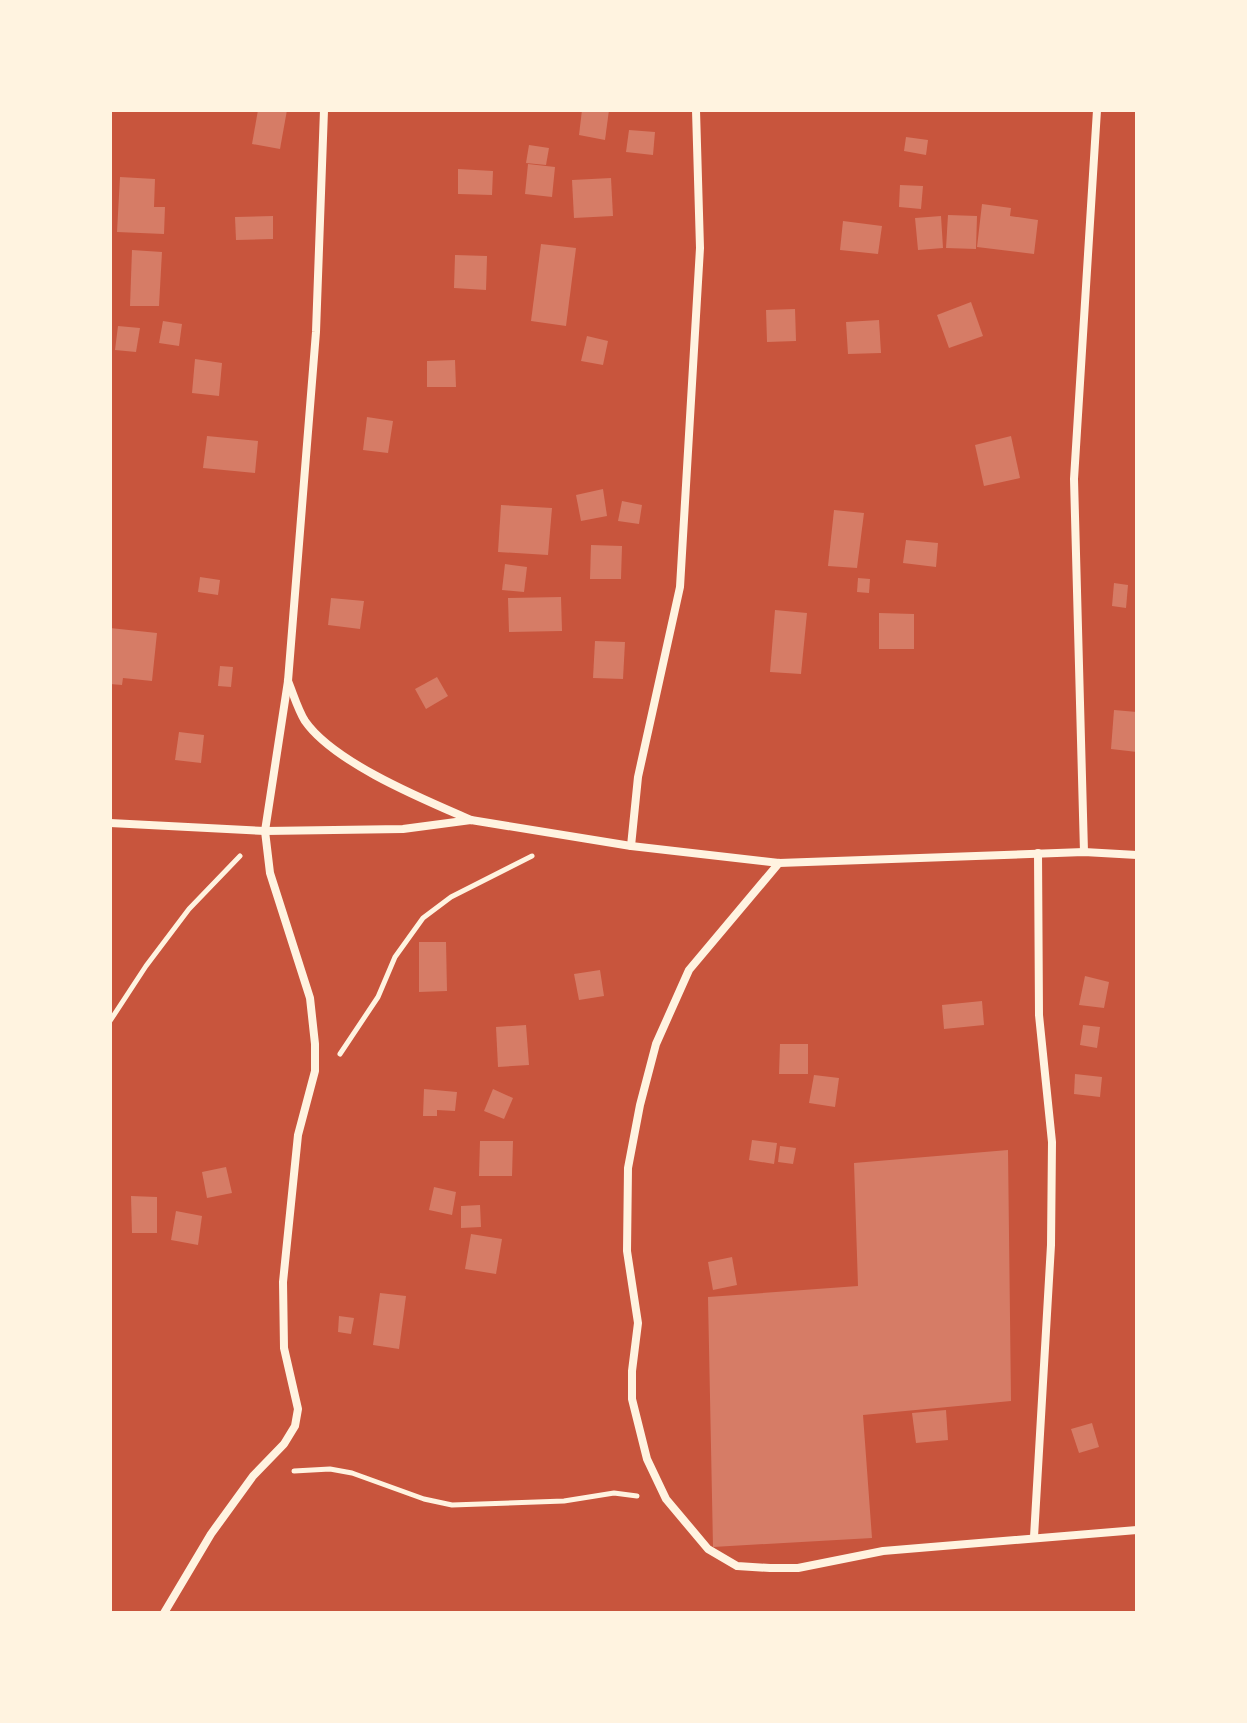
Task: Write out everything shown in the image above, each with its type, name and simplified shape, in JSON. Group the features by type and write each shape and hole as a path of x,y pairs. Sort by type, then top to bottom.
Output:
{"street":[{"path":"164,1613 211,1534 253,1476 284,1444 295,1426 298,1409 284,1348 283,1282 298,1135 315,1071 315,1044 310,998 270,873 265,831 288,681 316,332 324,110"},
{"path":"631,846 638,777 680,587 700,248 696,110"},
{"path":"1084,852 1074,479 1097,110"},
{"path":"288,681 305,721 329,746 394,786 471,820 631,846 779,863 1038,853 1137,855"},
{"path":"110,823 265,831 403,829 471,820"},
{"path":"1034,1537 1051,1245 1052,1142 1039,1015 1038,853"},
{"path":"779,863 689,970 656,1044 631,1152 627,1251 638,1323 632,1399 647,1459 666,1499 708,1549 737,1566 798,1568 883,1551 1137,1530"}],"path":[{"path":"110,1021 189,909 265,831"},
{"path":"333,1064 378,997 395,957 423,918 451,897 568,837"},
{"path":"253,1476 315,1469 352,1473 424,1499 452,1505 564,1501 614,1493 666,1499"}],"building":[{"path":"258,110 287,110 280,149 252,144"},
{"path":"582,110 609,110 605,140 579,135"},
{"path":"629,130 655,132 653,155 626,152"},
{"path":"906,137 928,140 926,155 904,151"},
{"path":"529,145 549,148 546,165 526,163"},
{"path":"528,164 555,167 552,197 525,194"},
{"path":"458,169 493,171 492,195 458,194"},
{"path":"120,177 155,179 154,207 165,207 164,234 117,232"},
{"path":"611,178 613,216 574,218 572,180"},
{"path":"900,185 923,186 921,209 899,207"},
{"path":"982,204 1011,208 1010,216 1038,220 1034,254 977,247"},
{"path":"948,215 977,216 976,249 946,248"},
{"path":"273,216 273,239 236,240 235,217"},
{"path":"941,216 943,248 918,250 915,218"},
{"path":"843,221 882,226 878,254 840,250"},
{"path":"541,244 576,248 566,326 531,321"},
{"path":"132,250 162,252 159,306 130,306"},
{"path":"455,255 487,256 486,290 454,288"},
{"path":"971,302 983,336 949,348 937,315"},
{"path":"795,309 796,341 767,342 766,310"},
{"path":"879,320 881,353 848,354 846,322"},
{"path":"163,321 182,324 179,346 159,343"},
{"path":"118,326 140,328 136,352 115,350"},
{"path":"587,336 608,341 603,365 581,361"},
{"path":"195,359 222,363 219,396 192,393"},
{"path":"455,360 456,387 427,387 427,361"},
{"path":"367,417 393,421 388,453 363,450"},
{"path":"207,436 258,441 255,473 203,468"},
{"path":"1011,436 1020,478 984,486 975,445"},
{"path":"603,489 607,516 581,521 576,495"},
{"path":"622,501 642,505 639,524 618,521"},
{"path":"501,505 552,508 548,555 498,552"},
{"path":"834,510 864,513 857,568 828,566"},
{"path":"906,540 938,543 936,567 903,563"},
{"path":"591,545 622,546 621,579 590,579"},
{"path":"505,564 527,567 524,592 502,590"},
{"path":"200,577 220,580 218,595 198,592"},
{"path":"858,578 870,579 869,593 857,592"},
{"path":"1114,583 1128,585 1126,608 1112,606"},
{"path":"561,597 562,631 509,632 508,598"},
{"path":"331,598 364,601 360,629 328,625"},
{"path":"775,610 807,613 801,674 770,672"},
{"path":"879,613 914,614 914,649 879,649"},
{"path":"110,628 157,633 152,681 123,678 122,685 110,684"},
{"path":"595,641 625,642 623,679 593,678"},
{"path":"220,666 233,667 231,687 218,686"},
{"path":"437,677 448,696 426,709 415,689"},
{"path":"1114,710 1137,712 1137,752 1111,749"},
{"path":"179,732 204,735 201,763 175,760"},
{"path":"419,942 446,942 447,991 419,992"},
{"path":"600,970 604,996 579,1000 574,974"},
{"path":"1085,976 1109,982 1104,1008 1079,1005"},
{"path":"982,1001 984,1025 944,1029 942,1005"},
{"path":"526,1025 529,1065 498,1067 496,1027"},
{"path":"1083,1025 1100,1027 1097,1048 1080,1045"},
{"path":"780,1044 808,1044 808,1074 779,1074"},
{"path":"1075,1074 1102,1077 1100,1097 1074,1094"},
{"path":"814,1075 839,1078 835,1107 809,1103"},
{"path":"424,1089 457,1092 455,1111 437,1110 437,1116 423,1116"},
{"path":"493,1089 513,1098 504,1119 484,1111"},
{"path":"752,1140 777,1143 774,1164 749,1160"},
{"path":"480,1141 513,1141 512,1176 479,1176"},
{"path":"780,1146 796,1148 793,1164 778,1162"},
{"path":"1008,1150 1011,1401 863,1415 872,1538 713,1547 708,1297 858,1286 854,1163"},
{"path":"226,1167 232,1193 207,1198 202,1172"},
{"path":"434,1187 456,1192 452,1215 429,1210"},
{"path":"131,1196 157,1197 157,1233 132,1233"},
{"path":"480,1205 481,1227 461,1228 461,1206"},
{"path":"176,1211 202,1216 198,1245 171,1240"},
{"path":"471,1234 502,1239 496,1274 465,1269"},
{"path":"732,1257 737,1285 713,1290 708,1262"},
{"path":"380,1293 406,1296 399,1349 373,1345"},
{"path":"339,1316 354,1318 351,1334 338,1332"},
{"path":"946,1410 948,1440 916,1443 912,1413"},
{"path":"1092,1423 1099,1447 1079,1453 1071,1429"}]}
